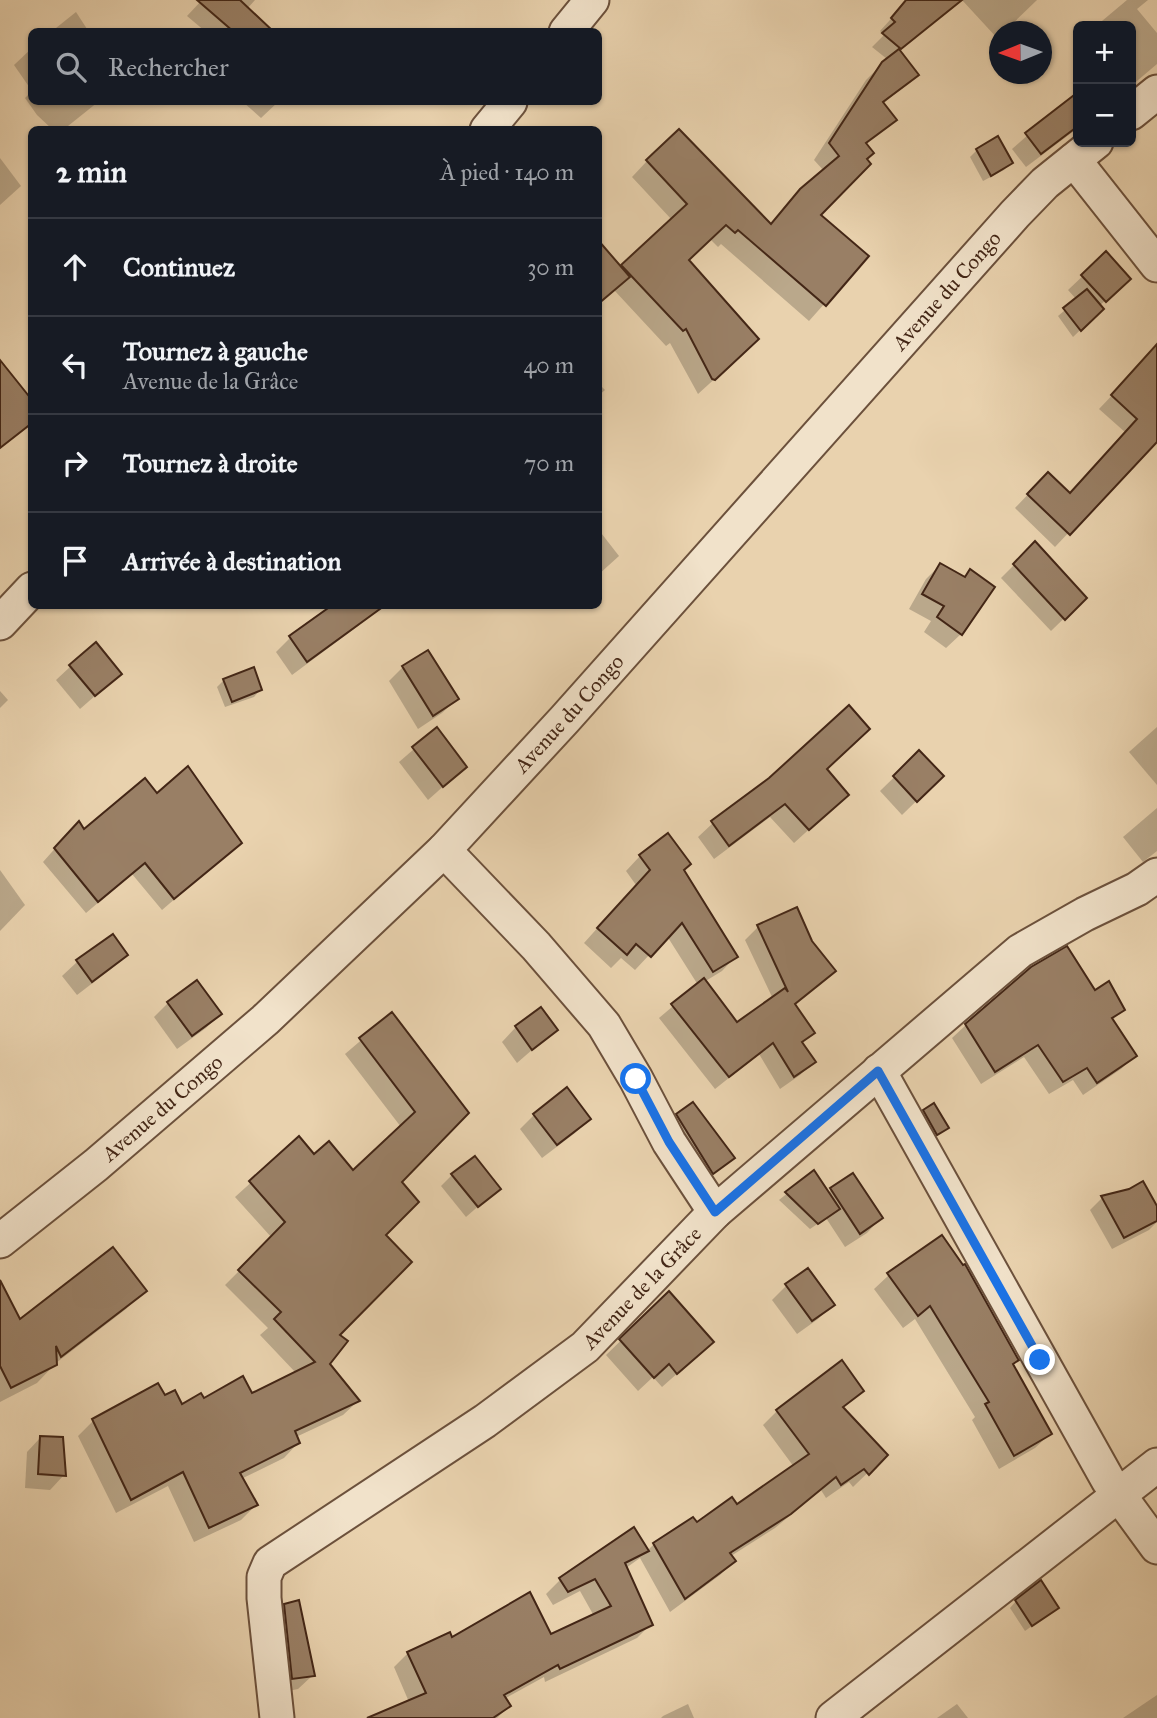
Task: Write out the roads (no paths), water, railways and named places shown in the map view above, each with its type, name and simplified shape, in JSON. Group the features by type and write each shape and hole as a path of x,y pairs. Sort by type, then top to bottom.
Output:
{"street":[{"path":"569,28 592,0"},
{"path":"1136,109 1157,92"},
{"path":"490,126 508,105"},
{"path":"1085,151 1157,265"},
{"name":"Avenue du Congo","path":"0,1241 96,1165 265,1020 444,850 565,719 1015,214 1045,183 1085,151"},
{"path":"0,623 28,593"},
{"path":"444,850 536,946 604,1025 669,1142 715,1212"},
{"name":"Avenue de la Grâce","path":"277,1718 264,1598 264,1577 270,1563 485,1421 585,1348 715,1212 1020,951 1085,914 1137,889 1157,875"},
{"path":"878,1071 1108,1480 1157,1547"},
{"path":"833,1718 1157,1465"}]}
